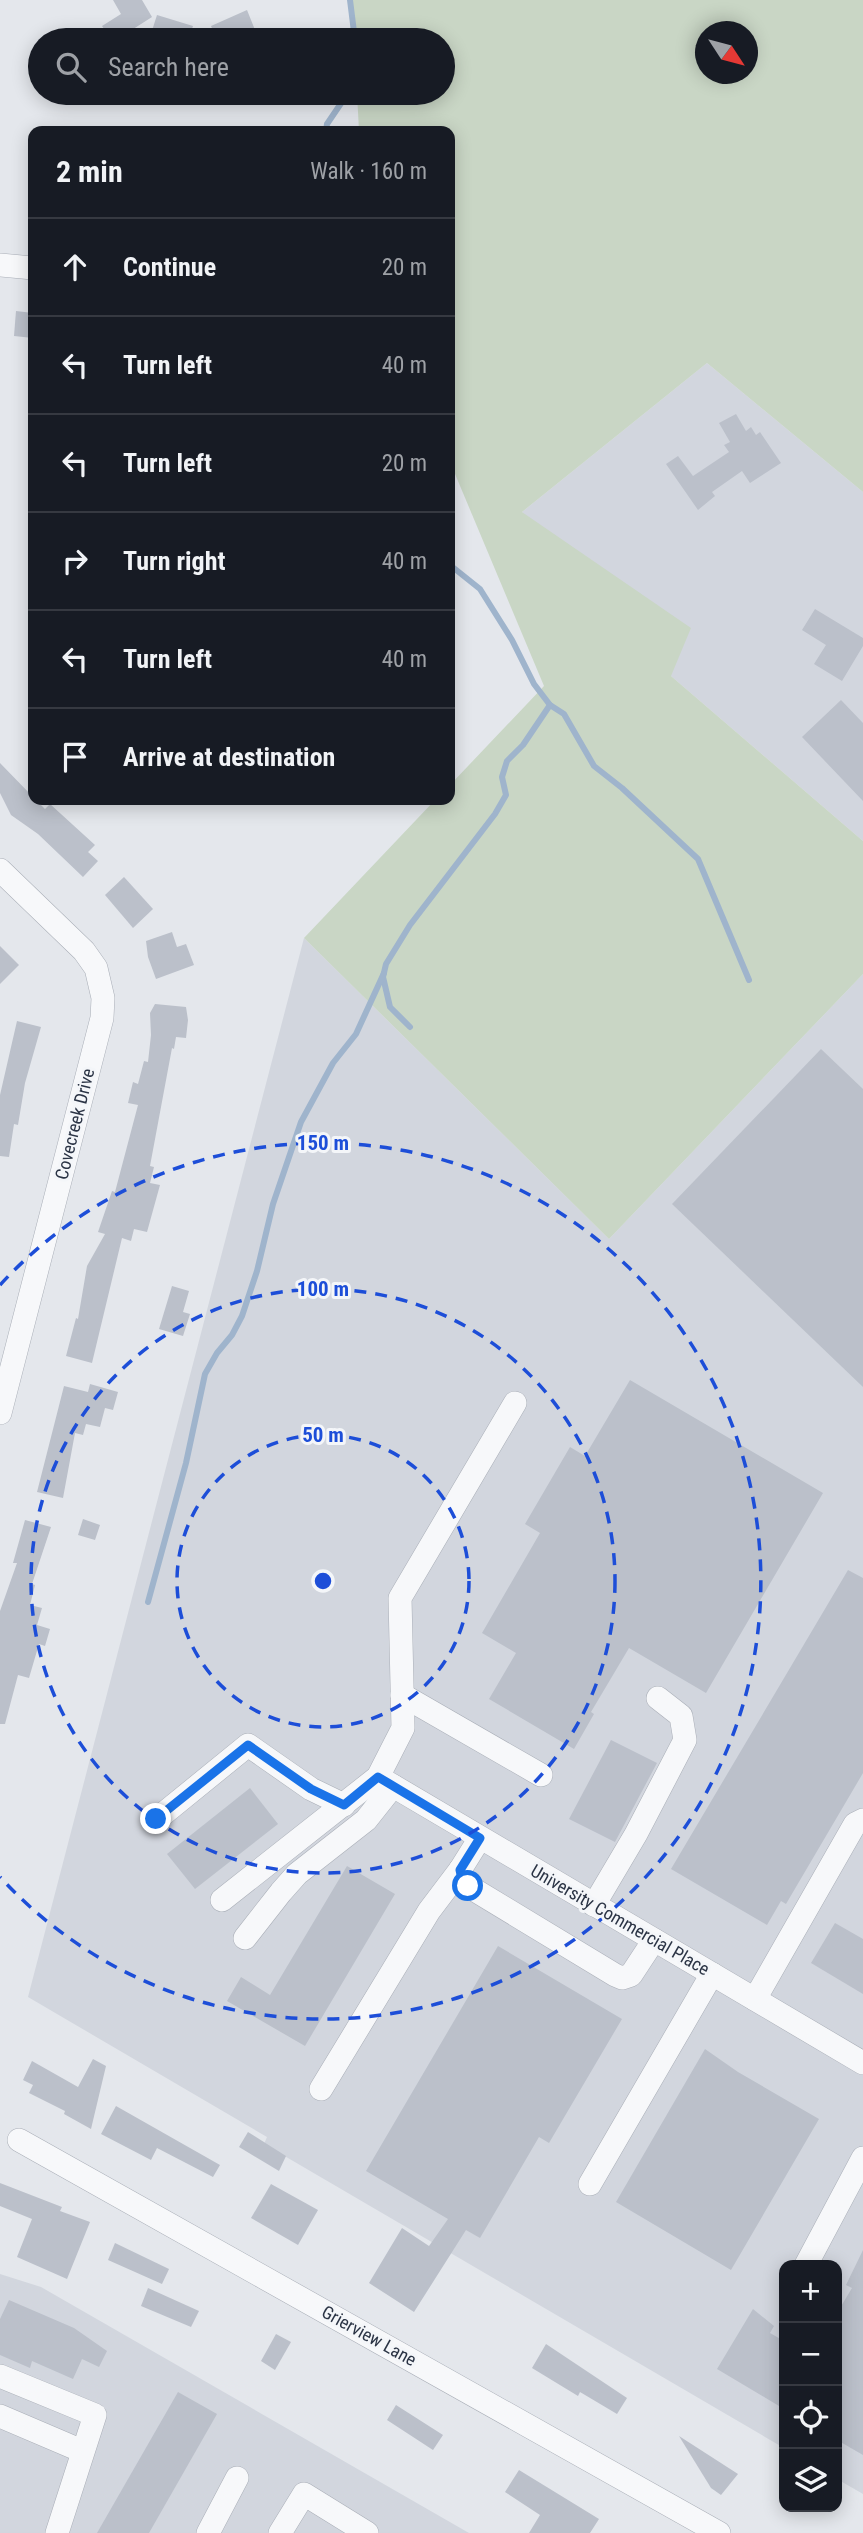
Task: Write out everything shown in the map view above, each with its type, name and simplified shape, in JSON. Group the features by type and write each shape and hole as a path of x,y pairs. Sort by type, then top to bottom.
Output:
{"street":[{"path":"0,265 28,268"},
{"name":"Covecreek Drive","path":"0,870 84,951 100,978 103,998 102,1018 0,1413"},
{"path":"245,1938 297,1874 366,1820 385,1782 403,1728 400,1598 515,1403"},
{"path":"402,1695 541,1775"},
{"path":"594,1905 636,1834 685,1740 681,1716 658,1698"},
{"path":"156,1819 248,1745 311,1789 344,1805"},
{"path":"222,1900 344,1805 385,1782"},
{"name":"University Commercial Place","path":"385,1782 755,1999 860,2054"},
{"path":"755,1999 855,1824 863,1820"},
{"path":"321,2089 429,1910 460,1870 480,1838"},
{"path":"460,1870 462,1879 468,1886 622,1978 631,1975 654,1940"},
{"path":"590,2183 712,1974"},
{"name":"Grierview Lane","path":"19,2140 719,2533"},
{"path":"809,2260 863,2158"},
{"path":"0,2376 95,2415 57,2533"},
{"path":"0,2416 82,2451"},
{"path":"208,2533 237,2478"},
{"path":"280,2533 304,2494 367,2533"}],"shaded area":[{"path":"707,363 863,492 863,841 671,676 522,512"},
{"path":"304,938 609,1239 863,974 863,2494 842,2482 842,2260 779,2260 779,2445 264,2144 267,2137 28,1997"},
{"path":"0,2274 41,2287 469,2533 0,2533"}],"green space":[{"path":"351,0 863,0 863,492 707,363 522,512 691,628 671,676 863,841 863,974 609,1239 304,938 430,805 455,805 455,780 544,686 455,474 455,126 359,126 358,105 455,105 455,28 353,28"}],"building":[{"path":"113,0 142,0 152,17 135,28 102,26 121,14"},
{"path":"247,10 254,28 212,28 211,26"},
{"path":"157,15 193,26 192,28 153,28"},
{"path":"16,311 28,312 28,337 14,336"},
{"path":"736,414 746,431 751,427 756,435 760,432 781,463 750,483 742,471 712,492 715,496 698,510 666,464 678,456 693,476 729,452 724,445 730,442 719,423"},
{"path":"815,609 863,638 863,646 842,681 814,664 826,645 802,630"},
{"path":"841,700 863,723 863,801 802,737"},
{"path":"0,763 28,792 28,805 41,805 45,809 51,805 95,845 88,852 98,861 83,877 38,834 11,815 0,793"},
{"path":"124,877 153,909 133,928 105,895"},
{"path":"172,932 177,947 186,944 194,965 156,979 148,957 146,941"},
{"path":"0,946 19,965 0,984"},
{"path":"155,1004 186,1007 186,1038 176,1037 174,1049 172,1048 150,1166 154,1167 150,1183 160,1185 147,1232 134,1229 131,1241 122,1238 92,1363 66,1356 76,1318 78,1319 87,1266 105,1234 98,1232 112,1191 115,1192 138,1105 128,1103 133,1082 138,1084 144,1061 148,1062 150,1013"},
{"path":"17,1021 41,1027 25,1083 18,1125 14,1124 9,1157 0,1156 0,1095"},
{"path":"821,1049 863,1089 863,1387 672,1204"},
{"path":"172,1286 189,1291 183,1312 190,1314 183,1336 159,1329"},
{"path":"630,1380 823,1493 706,1693 629,1648 591,1712 594,1714 574,1749 489,1699 516,1653 482,1633 540,1533 525,1524 570,1447 585,1456"},
{"path":"90,1384 118,1392 113,1410 105,1408 100,1427 86,1424 83,1435 75,1433 63,1498 37,1492 64,1386 88,1392"},
{"path":"83,1519 100,1525 95,1540 78,1535"},
{"path":"25,1520 51,1527 32,1584 35,1585 30,1605 42,1608 37,1625 50,1629 45,1646 39,1644 29,1678 18,1675 5,1724 0,1724 0,1611 17,1563 13,1563"},
{"path":"848,1570 863,1578 863,1773 786,1904 781,1901 767,1925 671,1869"},
{"path":"611,1740 657,1763 615,1842 569,1819"},
{"path":"250,1788 278,1824 195,1889 167,1854"},
{"path":"347,1866 395,1894 305,2046 227,2001 241,1977 270,1995"},
{"path":"835,1923 863,1939 863,1994 811,1963"},
{"path":"498,1946 622,2019 549,2143 539,2137 480,2238 466,2230 414,2312 369,2283 402,2228 429,2246 448,2219 366,2171"},
{"path":"705,2049 738,2072 819,2119 731,2270 616,2202"},
{"path":"93,2059 106,2066 91,2129 64,2114 65,2111 29,2093 33,2085 23,2080 32,2061 78,2087"},
{"path":"116,2106 220,2165 213,2177 157,2148 151,2160 101,2134"},
{"path":"248,2132 286,2156 279,2171 239,2147"},
{"path":"0,2183 62,2207 60,2211 90,2222 67,2279 17,2257 32,2219 0,2206"},
{"path":"271,2184 318,2210 298,2245 251,2218"},
{"path":"115,2243 169,2269 162,2284 108,2260"},
{"path":"863,2250 863,2455 842,2443 842,2305 852,2288 846,2285"},
{"path":"148,2288 199,2311 191,2327 141,2306"},
{"path":"9,2300 74,2328 107,2351 99,2367 82,2359 73,2379 32,2361 30,2368 0,2355 0,2319"},
{"path":"753,2309 774,2326 770,2333 779,2338 779,2406 717,2369"},
{"path":"276,2334 291,2342 275,2370 261,2361"},
{"path":"546,2344 627,2398 617,2414 580,2392 578,2396 532,2368"},
{"path":"178,2392 217,2414 149,2533 97,2533"},
{"path":"396,2405 443,2435 433,2450 387,2420"},
{"path":"679,2436 738,2474 721,2495 711,2488"},
{"path":"519,2470 599,2519 590,2533 529,2533 540,2515 505,2492"}],"waterway":[{"path":"350,0 354,28"},
{"path":"327,126 340,105"},
{"path":"455,569 480,589 512,640 534,684 550,705 564,714 594,766 622,788 698,859 749,980"},
{"path":"410,1027 390,1007 383,977 386,964 410,925 495,814 506,795 502,777 507,761 523,745 550,705"},
{"path":"148,1602 186,1463 205,1374 242,1316 257,1271 273,1204 301,1122 333,1063 356,1034 384,973"}],"route":[{"path":"156,1819 248,1745 311,1789 344,1805 378,1777 480,1838 460,1870 462,1879 468,1886"}]}
